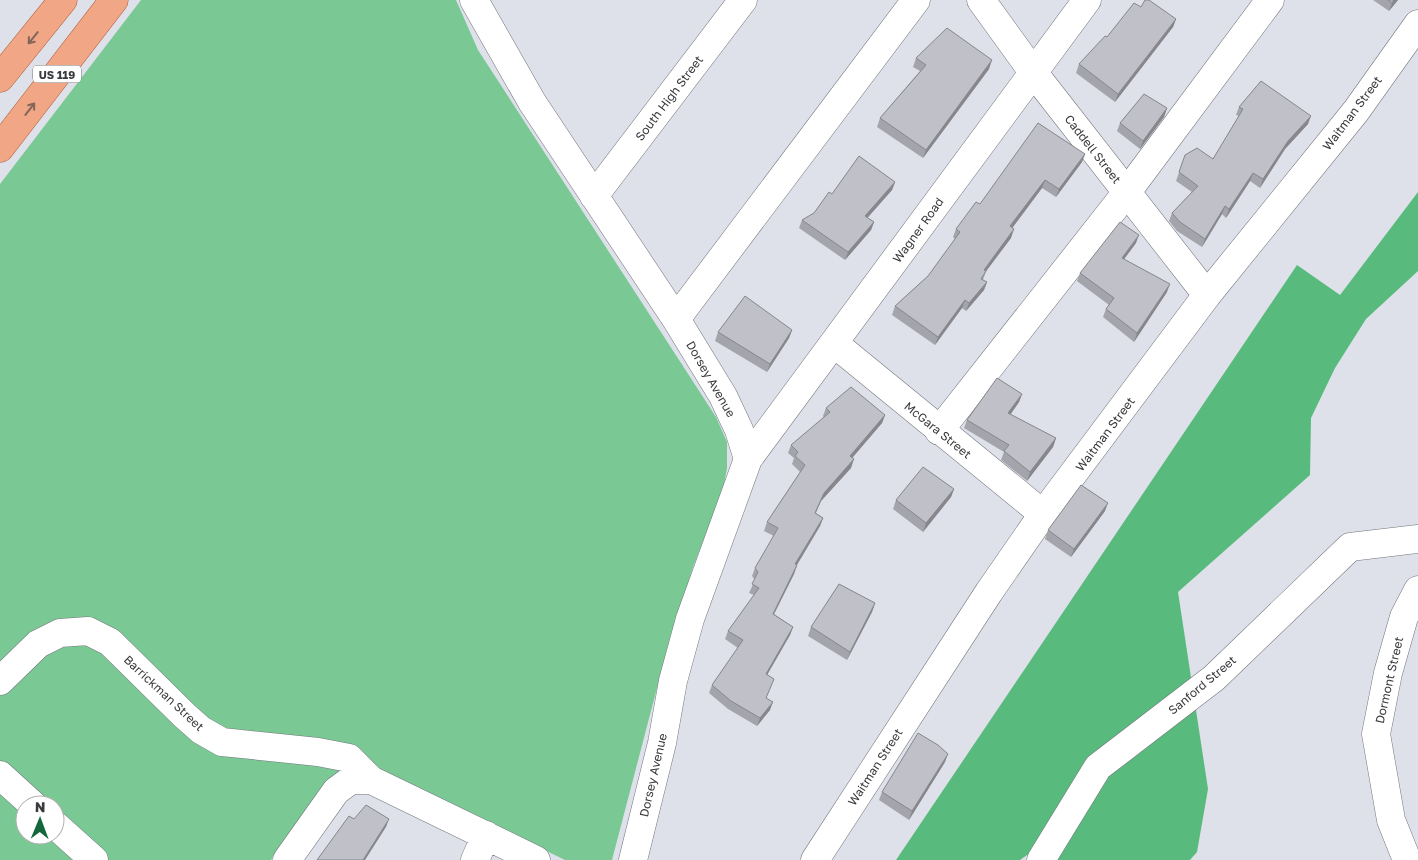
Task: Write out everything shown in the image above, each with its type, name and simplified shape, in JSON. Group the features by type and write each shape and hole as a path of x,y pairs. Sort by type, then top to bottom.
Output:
{"main road":[{"name":"US 119","path":"0,78 63,0"},
{"name":"US 119","path":"0,148 114,0"}],"street":[{"name":"South High Street","path":"594,196 743,0"},
{"path":"676,319 916,0"},
{"name":"Caddell Street","path":"981,0 1033,72 1207,295"},
{"name":"Wagner Road","path":"748,459 835,344 1087,0"},
{"path":"939,432 1127,192 1270,0"},
{"name":"Dorsey Avenue","path":"482,4 532,102 676,319 723,396 739,430 748,459 690,619 673,681 662,743 633,860"},
{"name":"Waitman Street","path":"815,860 989,592 1043,514 1163,357 1207,295 1356,111 1418,24"},
{"name":"McGara Street","path":"835,344 939,432 1043,514"},
{"name":"Sanford Street","path":"1040,860 1098,767 1214,678 1350,547 1418,539"},
{"name":"Dormont Street","path":"1407,860 1391,820 1376,734 1388,674 1404,617 1418,590"},
{"name":"Barrickman Street","path":"0,681 38,644 60,633 88,632 110,642 184,715 201,730 222,742 318,752 349,758 361,780 486,835 536,860"},
{"path":"0,775 22,795"},
{"path":"287,860 336,791 361,780"},
{"path":"65,834 94,860"},
{"path":"475,860 486,835"}],"green space":[{"path":"141,0 456,0 478,50 716,417 727,442 727,468 723,490 693,567 657,688 612,860 565,860 395,777 315,799 271,860 0,860 0,184"},
{"path":"1418,192 1418,271 1366,319 1335,368 1311,418 1310,475 1178,592 1208,789 1197,852 1190,860 1041,860 1027,855 1020,860 896,860 1297,265 1340,295"}],"building":[{"path":"1145,0 1149,0 1176,19 1118,94 1079,64 1105,36 1107,37 1134,3 1141,7"},
{"path":"947,28 992,60 926,150 880,118 926,65 916,58"},
{"path":"1261,81 1311,116 1288,141 1263,179 1253,173 1229,209 1225,206 1205,239 1180,222 1172,213 1198,186 1179,172 1185,155 1197,148 1213,159 1243,109 1239,107"},
{"path":"1144,94 1167,108 1143,141 1120,123"},
{"path":"1038,123 1085,154 1059,189 1045,180 1010,226 1014,229 984,270 986,271 981,279 987,282 969,303 965,300 938,337 895,306 928,276 960,232 956,229 976,202 980,204"},
{"path":"859,156 895,182 865,216 874,222 848,252 802,220 814,213 829,192 832,194"},
{"path":"1120,222 1139,235 1122,258 1170,284 1137,333 1106,309 1114,298 1080,273"},
{"path":"745,296 792,330 770,364 718,332"},
{"path":"997,378 1022,394 1008,413 1056,438 1030,472 1004,451 1009,445 967,420"},
{"path":"851,387 885,415 850,456 854,459 824,493 815,513 823,518 795,564 797,565 773,614 793,627 766,674 774,679 766,698 773,702 760,718 731,701 712,685 743,640 728,631 759,588 752,584 758,572 755,568 778,528 767,522 805,465 795,456 798,452 791,445 830,412 826,408"},
{"path":"923,467 954,489 926,523 896,500"},
{"path":"1081,485 1108,503 1074,549 1048,530"},
{"path":"839,584 875,603 850,652 811,627"},
{"path":"918,733 938,745 948,754 912,811 882,792"},
{"path":"366,805 389,819 363,860 317,860 349,816 354,819"}]}
